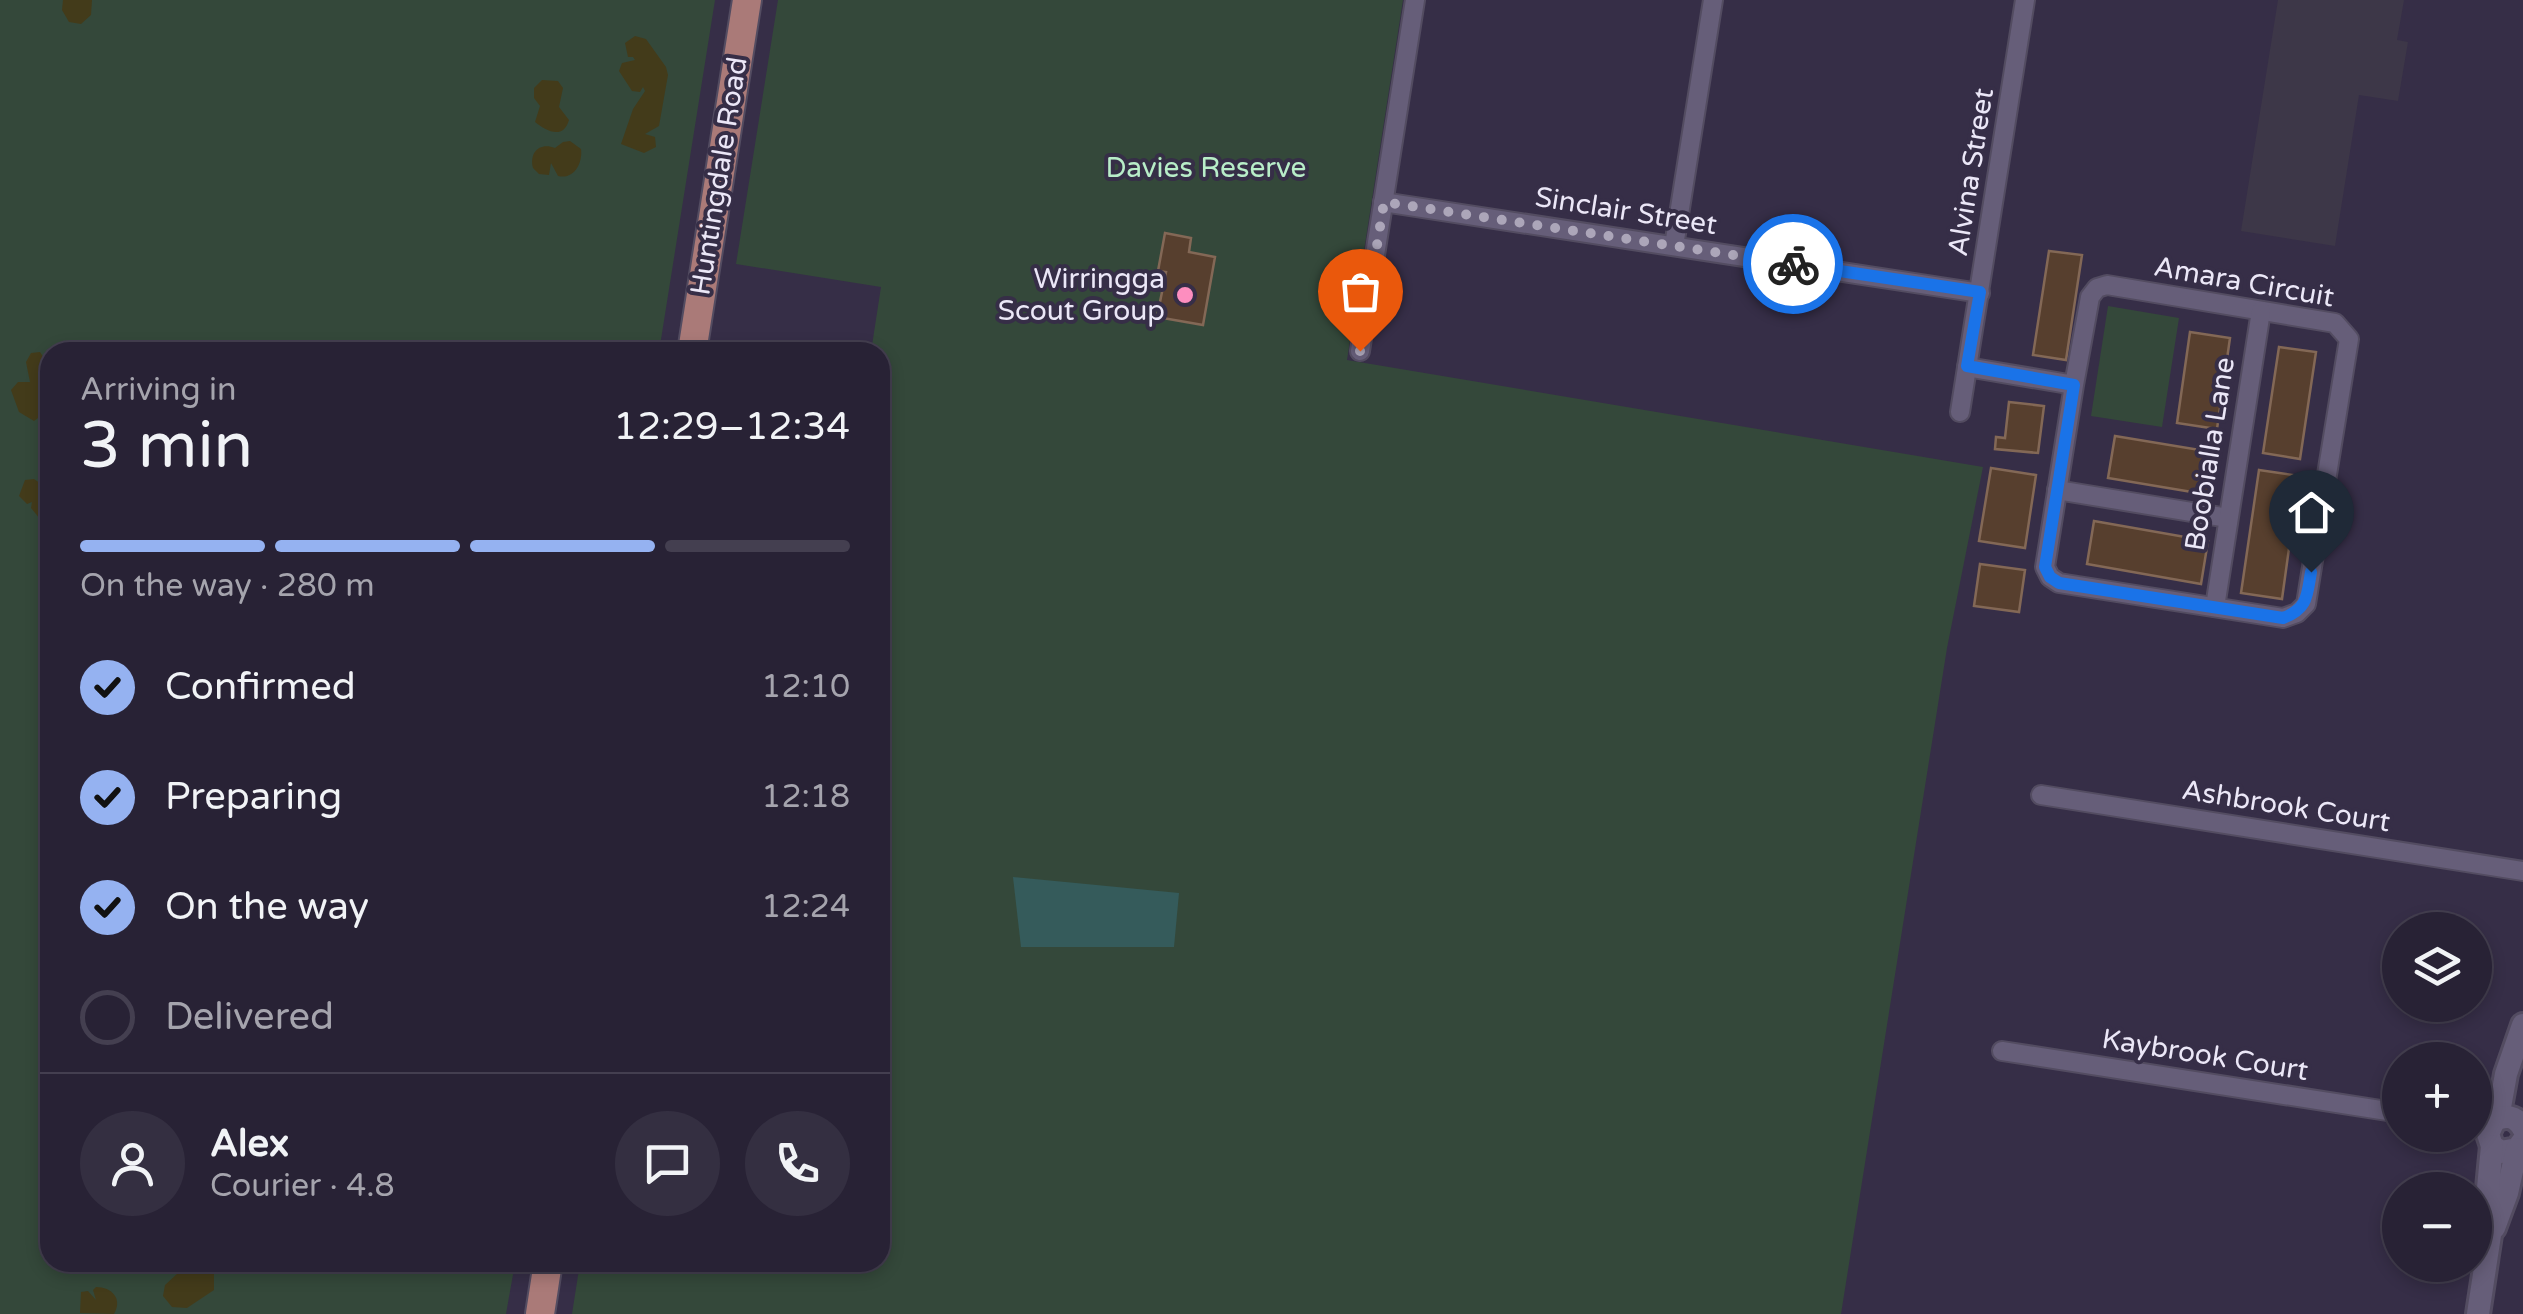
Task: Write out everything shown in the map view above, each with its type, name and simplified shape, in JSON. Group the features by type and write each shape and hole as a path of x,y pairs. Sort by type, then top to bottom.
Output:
{"main road":[{"name":"Huntingdale Road","path":"694,342 747,0"},
{"path":"540,1314 546,1272"}],"street":[{"path":"1360,351 1415,0"},
{"path":"1674,246 1713,0"},
{"name":"Alvina Street","path":"1960,412 2025,0"},
{"name":"Sinclair Street","path":"1384,202 1980,292"},
{"name":"Amara Circuit","path":"2108,285 2335,323 2344,329 2349,339 2306,604 2297,613 2283,618 2059,583 2050,577 2045,567 2074,385 2090,297 2097,288 2108,285"},
{"name":"Boobialla Lane","path":"2215,607 2261,310"},
{"path":"1967,366 2074,385"},
{"path":"2057,490 2228,518"},
{"name":"Ashbrook Court","path":"2041,795 2523,872"},
{"path":"2523,1027 2523,1037"},
{"path":"2478,1314 2490,1236 2488,1188 2506,1132 2506,1074 2523,1027"},
{"name":"Kaybrook Court","path":"2002,1051 2382,1110"}],"shaded area":[{"path":"2278,0 2404,0 2397,40 2408,42 2398,101 2359,95 2335,246 2241,231"},
{"path":"1013,877 1179,893 1174,947 1021,947"}],"green space":[{"path":"0,0 715,0 661,342 40,342 40,1272 513,1272 506,1314 0,1314"},
{"name":"Davies Reserve","path":"778,0 1403,0 1347,360 1983,467 1947,648 1841,1314 572,1314 579,1272 890,1272 890,342 873,342 881,287 736,264"},
{"path":"2108,306 2179,318 2162,427 2091,416"}],"sand":[{"path":"63,0 92,0 91,15 81,24 69,22 62,10"},
{"path":"635,36 646,39 668,75 659,126 645,134 655,137 656,147 644,153 621,144 633,109 645,91 643,87 640,92 632,91 619,71 622,63 635,60 628,57 625,43"},
{"path":"542,80 558,81 563,88 559,107 569,120 558,132 535,122 540,106 534,98 534,88"},
{"path":"570,141 581,149 579,165 573,173 558,176 551,163 549,175 539,174 533,168 537,150"},
{"path":"40,352 40,416 34,421 19,412 11,390 18,382 30,382 26,362 31,353"},
{"path":"25,480 40,483 40,519 31,508 32,502 27,504 19,496"},
{"path":"214,1272 214,1290 187,1308 172,1307 163,1296 165,1285 178,1273"},
{"path":"96,1287 114,1295 114,1314 80,1313 81,1292 88,1291 96,1300"}],"building":[{"name":"Wirringga Scout Group","path":"1165,233 1191,238 1189,252 1215,257 1203,325 1157,317 1166,272 1158,271"},
{"path":"2049,251 2082,255 2066,360 2033,355"},
{"path":"2190,332 2230,338 2217,429 2177,423"},
{"path":"2279,347 2316,352 2300,459 2263,453"},
{"path":"2009,402 2044,406 2038,453 1995,449 1996,437 2005,438"},
{"path":"2115,436 2218,453 2210,495 2108,478"},
{"path":"1991,468 2036,475 2025,548 1979,541"},
{"path":"2259,470 2299,476 2282,599 2241,593"},
{"path":"2094,521 2208,541 2201,584 2087,564"},
{"path":"1980,564 2025,570 2019,612 1974,606"}],"way so far":[{"path":"1360,351 1384,202 1793,264"}],"place":[{"name":"Wirringga Scout Group","path":"1185,295"}],"route":[{"path":"1793,264 1980,292 1967,366 2074,385 2045,567 2059,583 2283,618 2297,613 2306,604 2311,572"}]}
